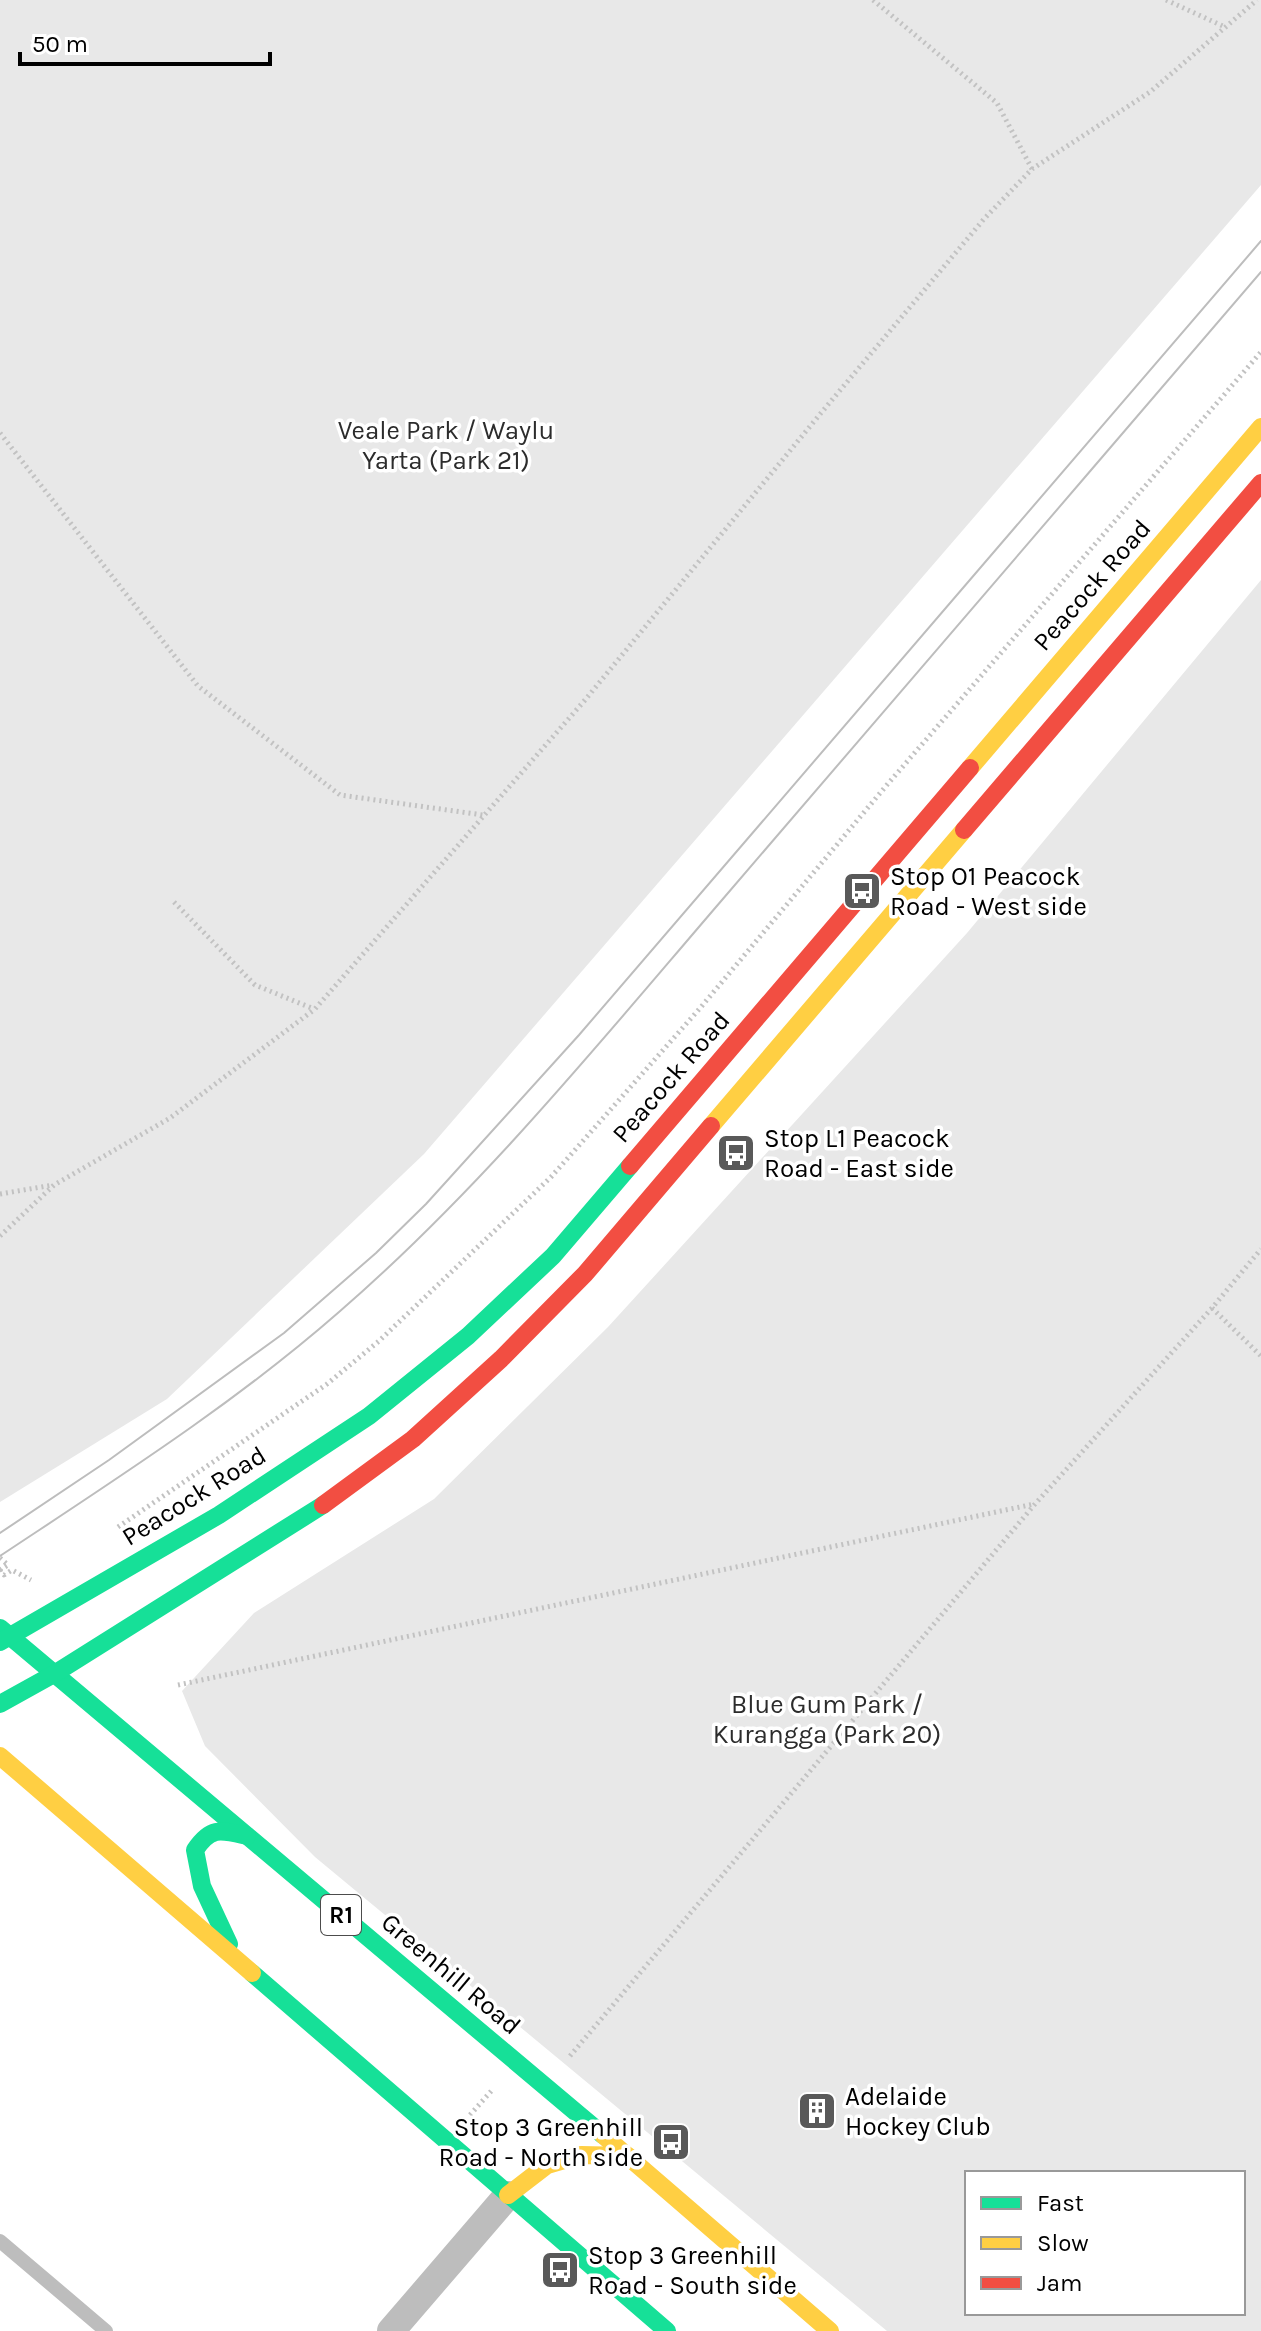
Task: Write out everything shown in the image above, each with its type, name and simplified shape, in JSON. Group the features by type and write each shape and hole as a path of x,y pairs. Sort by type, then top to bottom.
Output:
{"main road":[{"name":"Peacock Road","path":"3,1635 219,1515 369,1416 468,1336 553,1256 1261,427"},
{"path":"0,1704 54,1674 317,1510 413,1439 501,1359 585,1274 1261,483"},
{"name":"Greenhill Road","path":"3,1635 54,1674 628,2156 830,2331"},
{"path":"0,1756 667,2331"},
{"path":"237,1961 202,1886 195,1850 205,1834 216,1830 247,1836"},
{"path":"508,2195 547,2165 581,2155 628,2156"}],"street":[{"path":"391,2331 508,2195"}],"lane":[{"path":"0,2241 106,2331"}],"path":[{"path":"873,0 997,103 1032,169"},
{"path":"1166,0 1225,27"},
{"path":"0,1236 54,1185 170,1118 315,1009 585,700 974,231 1032,169 1150,92 1257,0"},
{"path":"112,1531 327,1384 379,1341 551,1177 701,1007 886,786 1261,352"},
{"path":"0,433 198,686 340,795 484,816"},
{"path":"174,902 255,985 315,1009"},
{"path":"0,1194 54,1185"},
{"path":"568,2058 1035,1504 1212,1308 1261,1249"},
{"path":"1212,1308 1261,1356"},
{"path":"178,1685 1035,1504"},
{"path":"0,1558 8,1565 0,1570 4,1575 12,1570 30,1581 41,1576"},
{"path":"467,2119 501,2079"}],"green space":[{"name":"Veale Park / Waylu Yarta (Park 21)","path":"0,0 1261,0 1261,185 424,1154 167,1399 0,1502"},
{"name":"Blue Gum Park / Kurangga (Park 20)","path":"1261,580 1261,2331 887,2331 315,1857 205,1746 182,1691 254,1613 434,1499 608,1327 967,933"}],"tram line":[{"path":"0,1533 109,1460 284,1333 376,1253 426,1204 579,1035 1261,241"},
{"path":"0,1556 174,1440 258,1378 339,1312 442,1216 585,1060 1261,272"}],"traffic: fast":[{"path":"0,1642 219,1515 369,1416 468,1336 553,1256 630,1166"},
{"path":"0,1704 54,1674 323,1505"},
{"path":"0,1628 603,2135"},
{"path":"229,1944 202,1886 195,1850 212,1833 230,1832 247,1836"},
{"path":"252,1973 667,2331"}],"traffic: slow":[{"path":"970,768 1261,427"},
{"path":"711,1126 964,830"},
{"path":"0,1756 252,1973"},
{"path":"603,2135 830,2331"},
{"path":"508,2195 547,2165 581,2155 628,2156"}],"traffic: jam":[{"path":"964,830 1261,483"},
{"path":"630,1166 970,768"},
{"path":"323,1505 413,1439 501,1359 585,1274 711,1126"}],"place":[{"name":"Stop O1 Peacock Road - West side","path":"862,891"},
{"name":"Stop L1 Peacock Road - East side","path":"736,1153"},
{"name":"Adelaide Hockey Club","path":"817,2111"},
{"name":"Stop 3 Greenhill Road - North side","path":"671,2142"},
{"name":"Stop 3 Greenhill Road - South side","path":"560,2270"}]}
